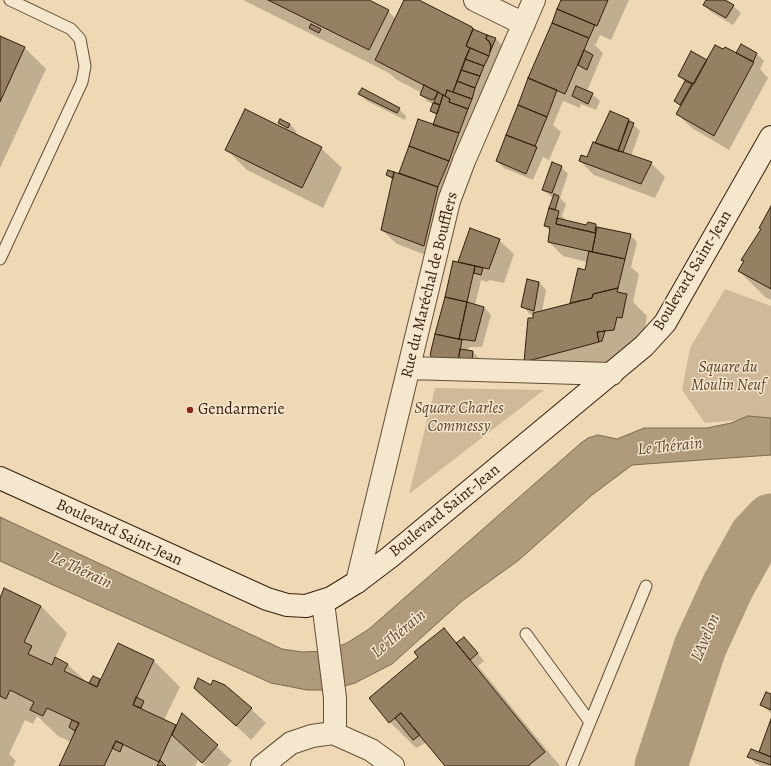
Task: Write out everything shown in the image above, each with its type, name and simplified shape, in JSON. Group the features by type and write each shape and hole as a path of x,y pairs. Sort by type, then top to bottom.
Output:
{"street":[{"path":"475,0 524,24"},
{"name":"Rue du Maréchal de Boufflers","path":"357,582 446,214 456,182 534,0"},
{"name":"Boulevard Saint-Jean","path":"0,478 256,596 292,606 306,606 323,602 338,595 357,582 612,374 644,346 664,323 771,137"},
{"path":"409,368 612,374"},
{"path":"323,602 336,714 333,733"},
{"path":"262,766 291,743 312,736 333,733 370,750 393,766"}],"lane":[{"path":"0,259 82,82 85,66 80,39 71,29 10,0"},
{"path":"572,766 646,586"},
{"path":"526,634 590,722"}],"green space":[{"name":"Square du Moulin Neuf","path":"725,289 771,306 771,417 705,423 682,390 690,348"},
{"name":"Square Charles Commessy","path":"435,388 544,390 409,494"}],"water":[{"name":"Le Thérain","path":"748,416 771,418 771,455 632,465 592,495 519,560 462,601 392,664 355,683 330,690 307,690 271,683 0,561 0,517 282,649 303,652 327,651 347,643 369,629 588,438 598,435 617,439 644,428 707,428 731,423"}],"building":[{"path":"268,0 369,0 389,10 369,50"},
{"path":"404,0 419,0 472,27 473,29 466,46 470,48 453,92 447,90 445,96 375,60"},
{"path":"561,0 608,0 597,26 557,9"},
{"path":"706,0 725,0 734,5 726,18 703,5"},
{"path":"557,9 595,25 589,38 552,23"},
{"path":"552,23 589,38 565,94 528,78"},
{"path":"311,24 321,29 319,33 309,28"},
{"path":"473,29 487,35 486,39 489,41 491,47 489,56 466,46"},
{"path":"487,35 496,38 490,52 491,44 486,39"},
{"path":"0,36 25,47 0,102"},
{"path":"741,44 757,53 753,62 736,53"},
{"path":"715,45 723,49 725,47 754,62 714,136 676,114"},
{"path":"470,48 489,56 484,66 465,59"},
{"path":"584,50 593,55 587,70 578,65"},
{"path":"691,51 707,60 694,84 678,76"},
{"path":"465,59 484,66 480,76 461,70"},
{"path":"461,70 480,76 475,88 457,81"},
{"path":"528,78 557,90 547,117 518,105"},
{"path":"457,81 475,88 472,99 453,92"},
{"path":"685,81 692,84 680,105 674,101"},
{"path":"424,85 438,92 434,99 432,100 420,95"},
{"path":"576,86 593,93 588,104 572,96"},
{"path":"362,88 400,108 397,113 358,94"},
{"path":"447,90 472,99 468,109 449,102 450,99 445,96"},
{"path":"438,92 443,95 440,105 434,102"},
{"path":"443,95 450,99 449,102 468,109 459,133 433,125"},
{"path":"433,103 440,105 437,114 430,111"},
{"path":"518,105 547,117 535,146 506,135"},
{"path":"245,109 322,147 302,188 225,150"},
{"path":"610,111 629,119 618,151 595,143"},
{"path":"280,119 290,124 288,128 278,123"},
{"path":"418,119 459,133 449,161 409,146"},
{"path":"629,121 634,123 623,152 618,151"},
{"path":"506,135 537,147 526,174 496,161"},
{"path":"593,142 652,162 641,184 579,161 581,155 587,157"},
{"path":"409,146 449,161 438,187 399,173"},
{"path":"552,162 562,166 552,193 542,190"},
{"path":"388,170 394,172 393,178 386,175"},
{"path":"394,172 438,187 424,246 381,230"},
{"path":"554,194 559,196 555,210 549,208"},
{"path":"771,206 771,289 738,271 744,261 741,260 761,229 759,228"},
{"path":"549,208 559,211 556,224 596,233 592,252 548,242 550,227 544,226"},
{"path":"557,218 586,225 588,222 596,224 595,233 556,224"},
{"path":"597,227 631,234 625,259 592,252"},
{"path":"470,228 500,239 489,269 458,262"},
{"path":"589,251 625,259 618,288 593,294 592,298 570,303 578,268 585,270"},
{"path":"453,261 475,266 467,302 445,297"},
{"path":"475,266 483,268 481,275 474,273"},
{"path":"527,279 539,282 534,311 521,307"},
{"path":"618,288 617,292 627,294 622,318 617,317 614,330 597,332 599,342 524,362 528,318 533,318 533,313 592,298 593,294"},
{"path":"445,297 467,302 459,339 435,334"},
{"path":"467,302 484,307 475,341 459,339"},
{"path":"605,331 602,341 599,342 597,332"},
{"path":"435,334 462,340 458,361 436,361 430,355"},
{"path":"460,349 473,351 472,361 458,361"},
{"path":"4,588 41,606 24,642 32,646 28,654 52,665 55,657 68,664 64,671 97,687 118,643 154,660 133,705 176,725 159,762 116,741 104,766 59,766 79,723 47,708 43,716 30,710 34,702 10,690 6,699 0,696 0,598"},
{"path":"444,628 545,752 528,766 445,766 401,713 389,723 369,698 418,657 414,652"},
{"path":"464,637 478,653 470,660 456,643"},
{"path":"93,676 100,679 97,687 89,683"},
{"path":"198,678 211,685 213,680 225,685 252,708 236,726 194,688"},
{"path":"766,692 771,694 771,710 760,705"},
{"path":"136,697 144,701 141,708 133,705"},
{"path":"182,713 218,745 202,763 172,735"},
{"path":"401,713 420,735 413,740 395,718"},
{"path":"771,719 771,757 759,752"},
{"path":"72,720 79,723 75,731 69,727"},
{"path":"116,741 123,744 120,752 112,748"},
{"path":"751,749 771,757 771,765 747,757"},
{"path":"160,760 166,766 157,766"}],"waterway":[{"name":"L'Avelon","path":"661,766 700,647 728,586 755,537 771,520"}],"place":[{"name":"Gendarmerie","path":"190,410"}]}
